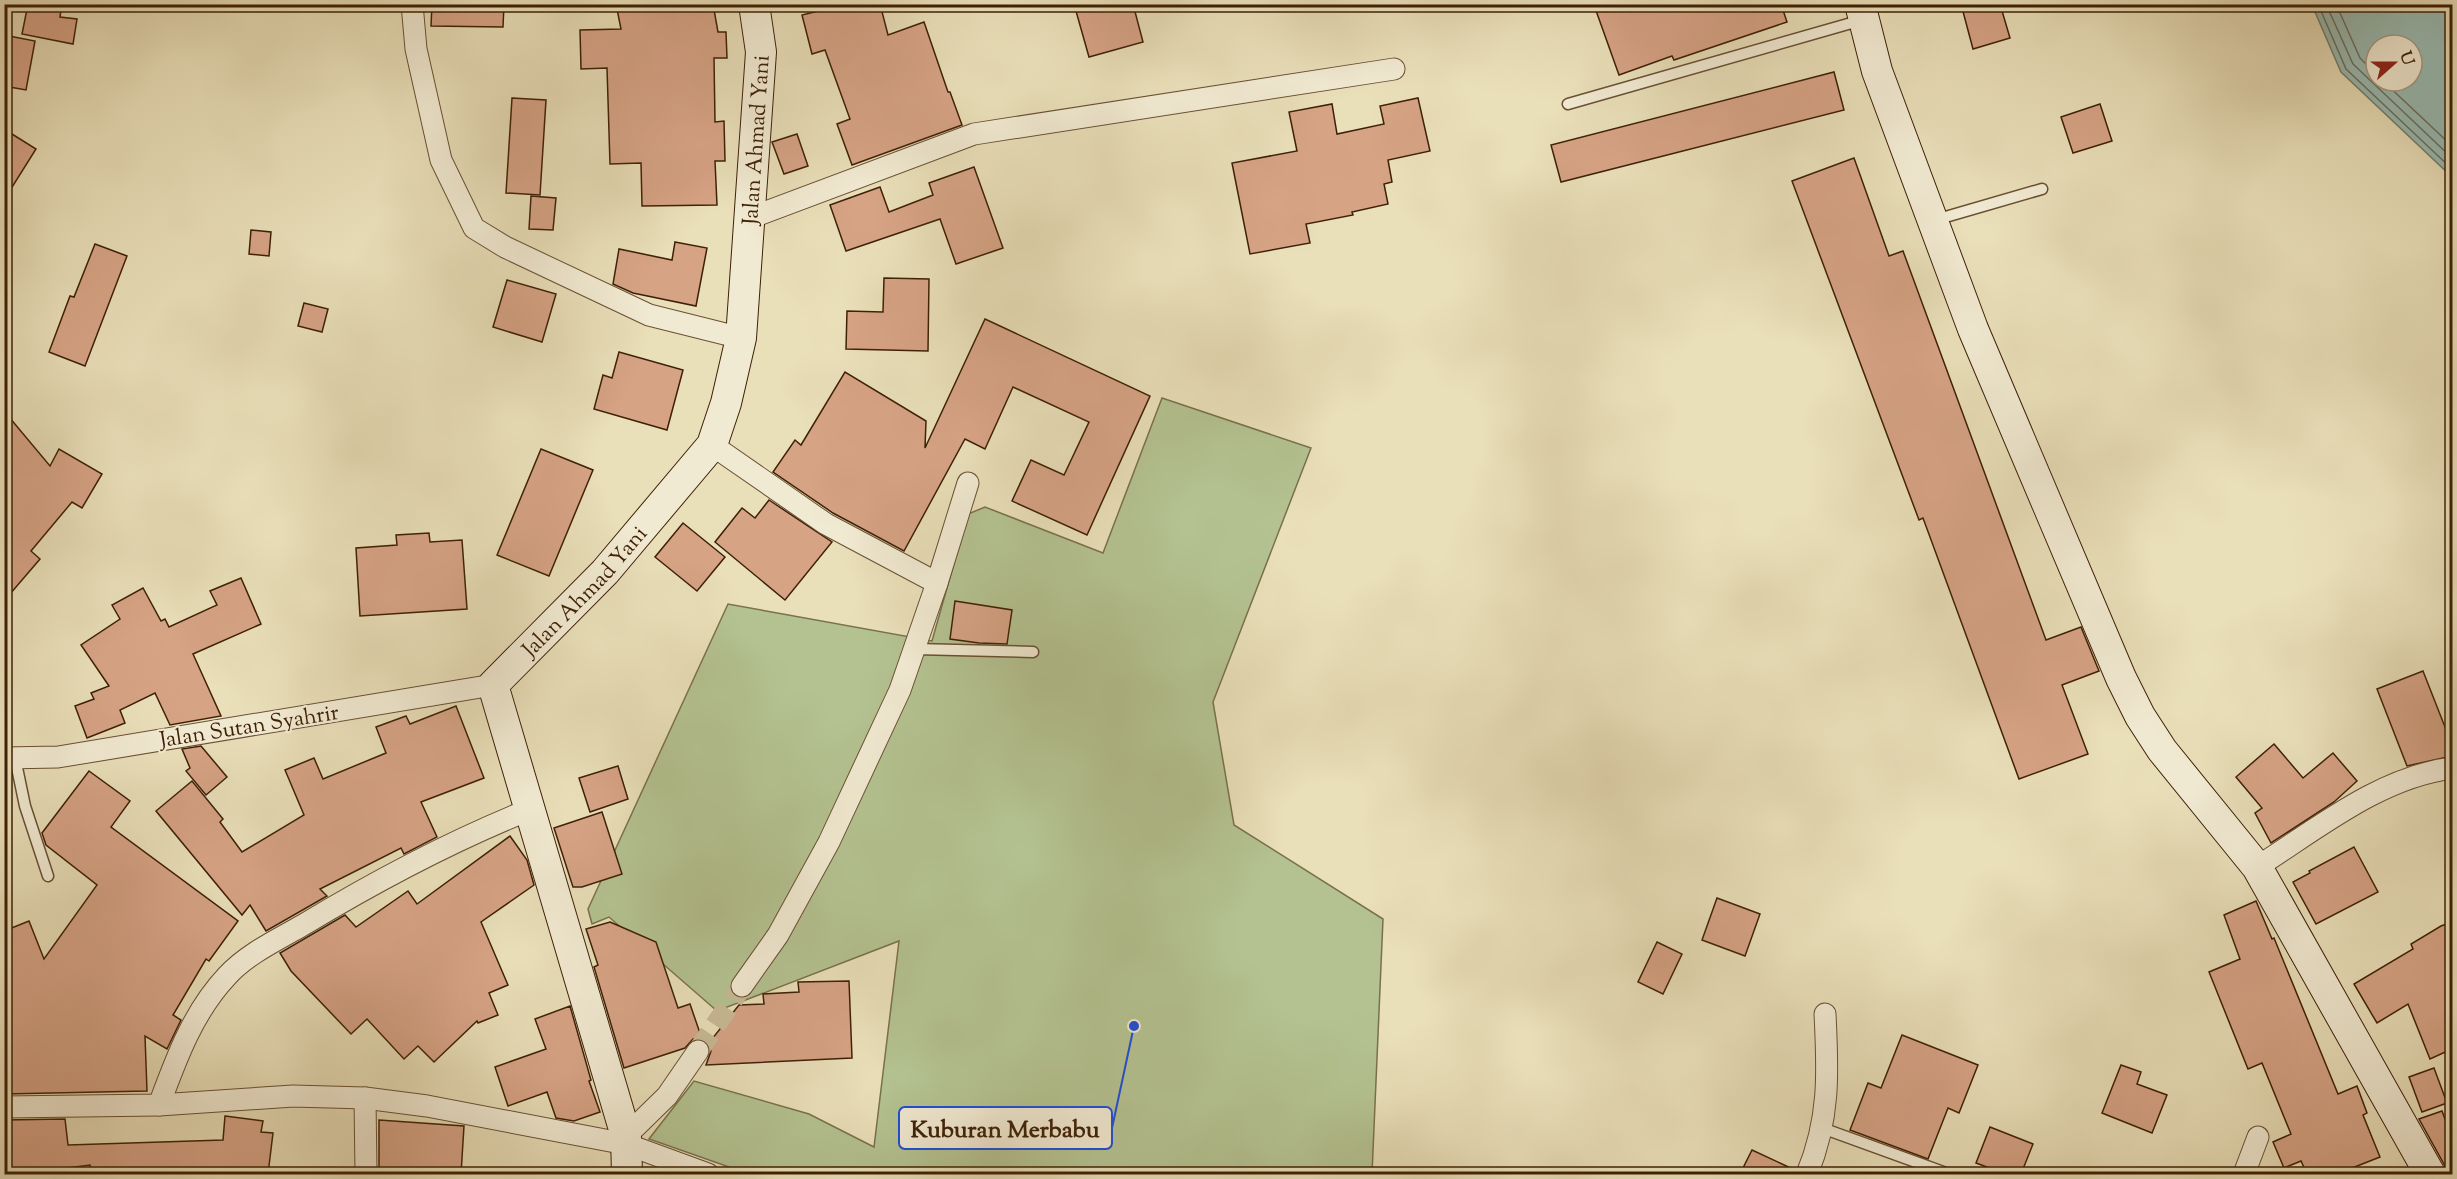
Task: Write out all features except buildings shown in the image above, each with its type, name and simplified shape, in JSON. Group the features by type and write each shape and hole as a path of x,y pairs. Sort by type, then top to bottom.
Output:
{"street":[{"path":"412,4 416,49 441,160 474,228 505,247 649,315 741,338"},
{"name":"Jalan Ahmad Yani","path":"493,685 605,572 712,445 726,403 741,338 761,52 754,4"},
{"path":"1861,12 1877,71 1931,221 2010,418 2135,707 2162,750 2257,867 2430,1174"},
{"path":"750,218 974,134 1394,69"},
{"path":"712,445 826,524 937,583"},
{"path":"742,986 778,934 830,842 900,690 968,483"},
{"path":"493,685 626,1140 627,1174"},
{"name":"Jalan Sutan Syahrir","path":"10,758 58,757 493,685"},
{"path":"2257,867 2358,803 2406,779 2452,768"},
{"path":"159,1105 182,1045 198,1016 227,976 256,953 423,856 531,809"},
{"path":"1807,1174 1816,1154 1822,1128 1828,1082 1825,1014"},
{"path":"626,1140 667,1096 698,1051"},
{"path":"4,1107 159,1105 293,1096 365,1098 427,1106 626,1140 708,1174"},
{"path":"365,1098 366,1174"},
{"path":"2244,1174 2258,1137"}],"lane":[{"path":"1568,104 1861,12"},
{"path":"1931,221 2042,189"},
{"path":"915,649 1033,652"},
{"path":"10,758 48,876"},
{"path":"1822,1128 1949,1174"}],"green space":[{"path":"1162,398 1311,448 1213,702 1234,825 1383,919 1372,1174 749,1174 649,1139 694,1081 809,1114 874,1147 899,941 717,1011 609,917 592,924 588,909 728,604 932,641 968,514 985,507 1103,553"}],"water":[{"path":"2312,5 2452,5 2452,177 2341,72"}],"tunnel":[{"path":"698,1051 742,986"}],"place":[{"name":"Kuburan Merbabu","path":"1134,1026"}]}
